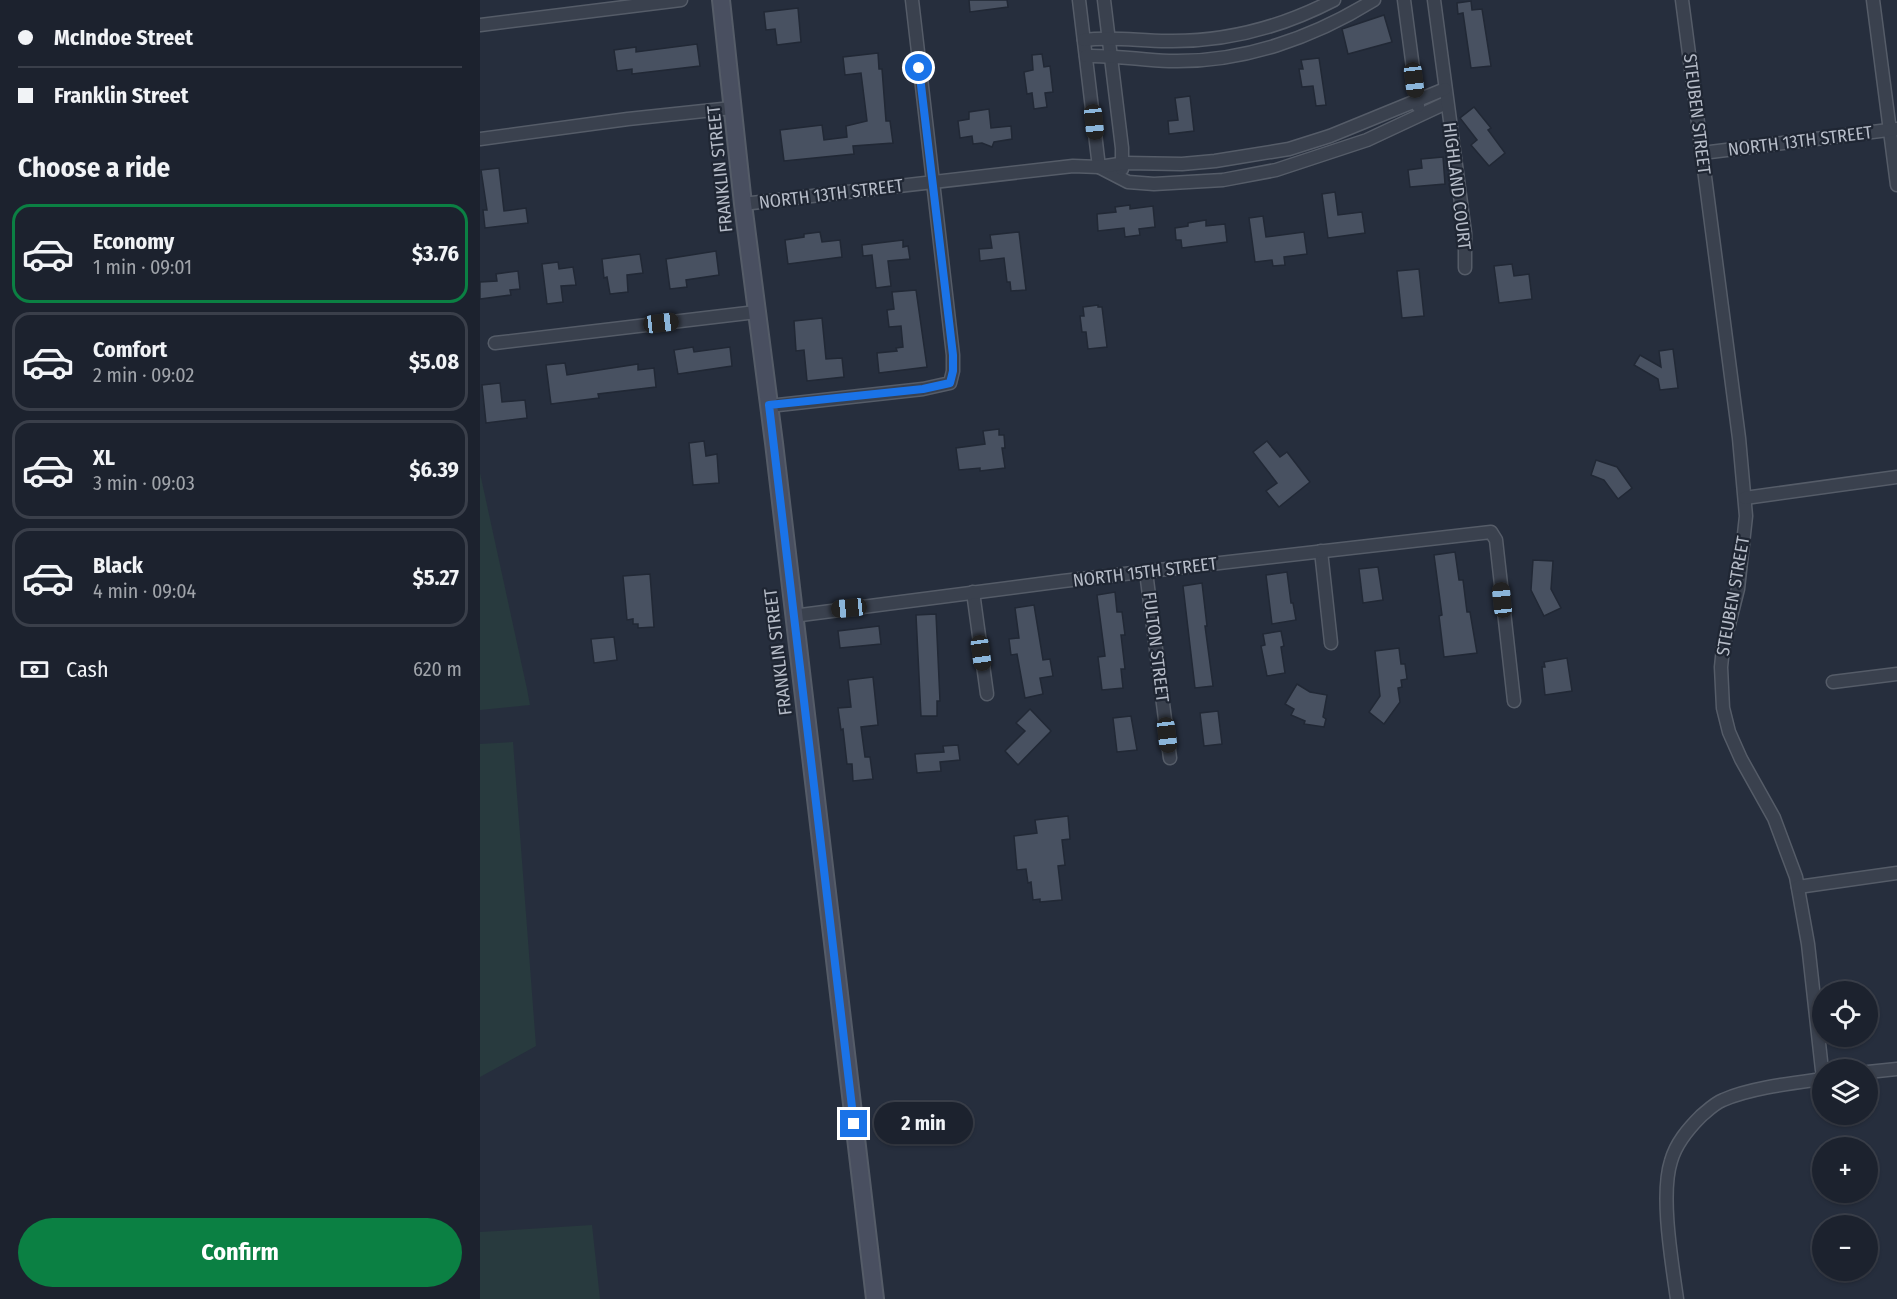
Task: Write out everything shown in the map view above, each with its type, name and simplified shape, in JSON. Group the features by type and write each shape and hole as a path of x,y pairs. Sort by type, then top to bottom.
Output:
{"street":[{"path":"480,26 681,0"},
{"name":"FRANKLIN STREET","path":"722,0 743,204 875,1299"},
{"path":"769,405 923,389 950,383 953,355 912,0"},
{"path":"1079,0 1099,167 1120,179 1137,183 1171,184 1223,180 1276,170 1367,140 1446,103"},
{"path":"1104,0 1122,163 1120,179"},
{"path":"1084,40 1109,37 1169,41 1227,36 1284,22 1334,0"},
{"path":"1086,56 1181,61 1241,54 1263,49 1324,28 1374,0"},
{"path":"1404,0 1416,100 1421,114"},
{"name":"HIGHLAND COURT","path":"1434,0 1466,240 1466,268"},
{"name":"STEUBEN STREET","path":"1682,0 1745,498 1746,516 1740,577 1723,648 1721,667 1723,708 1729,732 1741,759 1774,818 1798,887 1808,944 1821,1059"},
{"path":"1873,0 1894,130 1897,185"},
{"name":"NORTH 13TH STREET","path":"743,204 1073,166 1099,167 1122,163 1165,165 1202,163 1288,149 1330,136 1445,89"},
{"path":"480,139 732,108"},
{"name":"NORTH 13TH STREET","path":"1702,153 1894,130"},
{"path":"495,343 756,312"},
{"path":"1745,498 1897,477"},
{"name":"NORTH 15TH STREET","path":"793,616 973,592 1491,532 1496,540 1514,701"},
{"path":"1321,551 1331,643"},
{"name":"FULTON STREET","path":"1146,572 1170,758"},
{"path":"973,592 987,694"},
{"path":"1833,682 1897,674"},
{"path":"1798,887 1897,873"},
{"path":"1878,1071 1897,1069"},
{"path":"1677,1299 1670,1248 1667,1190 1671,1162 1689,1128 1708,1110 1723,1100 1769,1087 1812,1080"}],"shaded area":[{"path":"480,473 527,689 530,705 480,710"},
{"path":"513,742 536,1046 480,1077 480,744"},
{"path":"592,1225 600,1299 480,1299 480,1232"}],"building":[{"path":"969,0 1007,0 1008,7 970,12"},
{"path":"1471,1 1472,10 1482,9 1491,66 1471,68 1463,13 1458,14 1457,3"},
{"path":"798,8 801,42 777,45 775,29 766,30 764,12"},
{"path":"1384,15 1392,42 1348,54 1342,29"},
{"path":"697,44 700,66 632,74 632,69 617,71 614,50 636,47 636,52"},
{"path":"878,53 879,69 882,69 886,121 890,121 893,143 853,146 854,154 784,161 780,130 822,125 824,140 847,137 846,126 867,121 861,73 845,75 843,57"},
{"path":"1042,54 1044,67 1050,66 1053,92 1045,93 1047,107 1034,109 1032,93 1027,94 1024,72 1033,70 1032,55"},
{"path":"1319,58 1326,105 1316,106 1313,86 1302,87 1299,69 1303,69 1301,60"},
{"path":"1190,96 1194,131 1169,134 1168,121 1178,120 1175,98"},
{"path":"1474,107 1491,128 1488,130 1505,153 1489,166 1471,145 1477,140 1460,118"},
{"path":"989,109 991,128 1011,126 1012,139 994,142 992,147 982,143 973,144 972,136 960,138 958,121 969,119 969,112"},
{"path":"1443,157 1445,184 1410,187 1408,170 1422,168 1421,159"},
{"path":"499,168 504,211 526,208 528,223 485,228 483,210 487,210 481,170"},
{"path":"1335,192 1338,215 1362,212 1365,233 1328,238 1322,194"},
{"path":"1130,205 1130,209 1153,206 1155,227 1139,229 1140,235 1125,237 1124,228 1098,231 1097,214 1116,212 1115,207"},
{"path":"1263,216 1266,237 1304,232 1307,254 1284,257 1285,265 1273,266 1272,260 1255,262 1249,218"},
{"path":"1206,220 1206,226 1225,224 1227,242 1182,248 1181,240 1176,240 1175,228"},
{"path":"820,232 822,242 840,240 842,257 788,264 785,240"},
{"path":"1019,232 1026,290 1011,291 1010,282 1007,282 1004,258 980,261 979,249 992,248 990,235"},
{"path":"903,240 903,247 908,246 910,259 888,261 891,286 876,288 872,255 863,256 862,245"},
{"path":"716,251 719,275 686,280 687,287 670,289 666,259"},
{"path":"640,254 643,273 627,275 628,292 610,294 607,277 604,278 602,259"},
{"path":"558,262 559,269 573,267 576,285 561,286 563,302 547,304 542,264"},
{"path":"1512,264 1514,276 1529,274 1532,299 1499,303 1494,266"},
{"path":"1419,269 1424,316 1402,318 1397,271"},
{"path":"518,271 520,289 510,290 511,295 480,299 480,282 497,281 496,274"},
{"path":"916,290 927,367 879,373 877,353 897,351 896,348 903,347 901,326 889,327 887,310 894,309 892,292"},
{"path":"1098,305 1102,307 1107,347 1088,349 1086,332 1082,332 1080,316 1084,316 1083,307"},
{"path":"822,318 826,359 842,358 844,377 807,381 804,350 796,351 794,321"},
{"path":"693,347 694,352 730,347 732,366 678,374 674,350"},
{"path":"1673,349 1678,388 1660,390 1658,379 1634,365 1640,355 1661,367 1659,351"},
{"path":"565,363 567,375 638,364 638,370 654,368 656,387 598,394 599,398 551,404 546,365"},
{"path":"500,383 502,402 525,400 527,418 486,423 482,385"},
{"path":"999,429 999,435 1004,435 1005,448 1002,448 1005,468 980,471 980,468 959,470 956,448 985,444 983,431"},
{"path":"704,441 706,456 717,454 719,483 693,485 689,443"},
{"path":"1267,441 1280,457 1287,452 1310,482 1279,507 1266,491 1277,483 1253,452"},
{"path":"1596,460 1617,467 1632,488 1618,499 1604,480 1591,475"},
{"path":"1455,552 1459,580 1463,580 1467,612 1470,612 1477,653 1444,657 1439,616 1442,615 1434,555"},
{"path":"1533,560 1553,561 1551,589 1561,608 1544,616 1531,590"},
{"path":"1378,567 1383,600 1363,603 1359,569"},
{"path":"1287,572 1296,620 1272,624 1266,575"},
{"path":"650,574 654,627 638,628 638,624 633,624 633,619 627,620 623,576"},
{"path":"1202,583 1213,686 1195,688 1183,586"},
{"path":"1115,592 1117,612 1122,612 1125,635 1121,635 1125,669 1121,669 1123,688 1102,690 1098,657 1105,656 1097,595"},
{"path":"1034,605 1043,660 1050,659 1053,676 1040,678 1043,694 1025,698 1017,654 1011,655 1009,639 1019,638 1015,608"},
{"path":"936,614 940,701 937,701 937,716 921,716 916,615"},
{"path":"879,626 881,644 840,648 838,631"},
{"path":"1281,631 1285,673 1267,676 1261,646 1265,645 1263,634"},
{"path":"614,637 617,660 594,663 591,639"},
{"path":"1399,648 1401,664 1405,664 1407,679 1401,680 1402,687 1398,688 1400,702 1384,724 1369,712 1380,696 1375,651"},
{"path":"1567,658 1572,691 1545,695 1542,667 1545,667 1544,662"},
{"path":"873,677 878,725 861,727 865,757 870,757 873,779 853,781 852,764 847,764 838,708 851,707 848,680"},
{"path":"1297,684 1310,692 1327,695 1323,717 1326,719 1324,727 1304,724 1305,721 1291,715 1294,709 1285,704"},
{"path":"1030,709 1051,731 1018,765 1005,751 1025,731 1016,723"},
{"path":"1218,711 1222,744 1204,746 1200,713"},
{"path":"1131,716 1137,750 1117,752 1113,718"},
{"path":"958,745 960,760 940,762 941,771 917,773 915,754 944,752 943,746"},
{"path":"1068,816 1070,839 1062,840 1065,865 1058,866 1062,900 1040,902 1040,899 1033,900 1031,882 1028,883 1026,869 1017,870 1014,836 1037,833 1035,820"}],"route":[{"path":"854,1124 769,405 923,389 950,383 953,355 919,68"}]}
